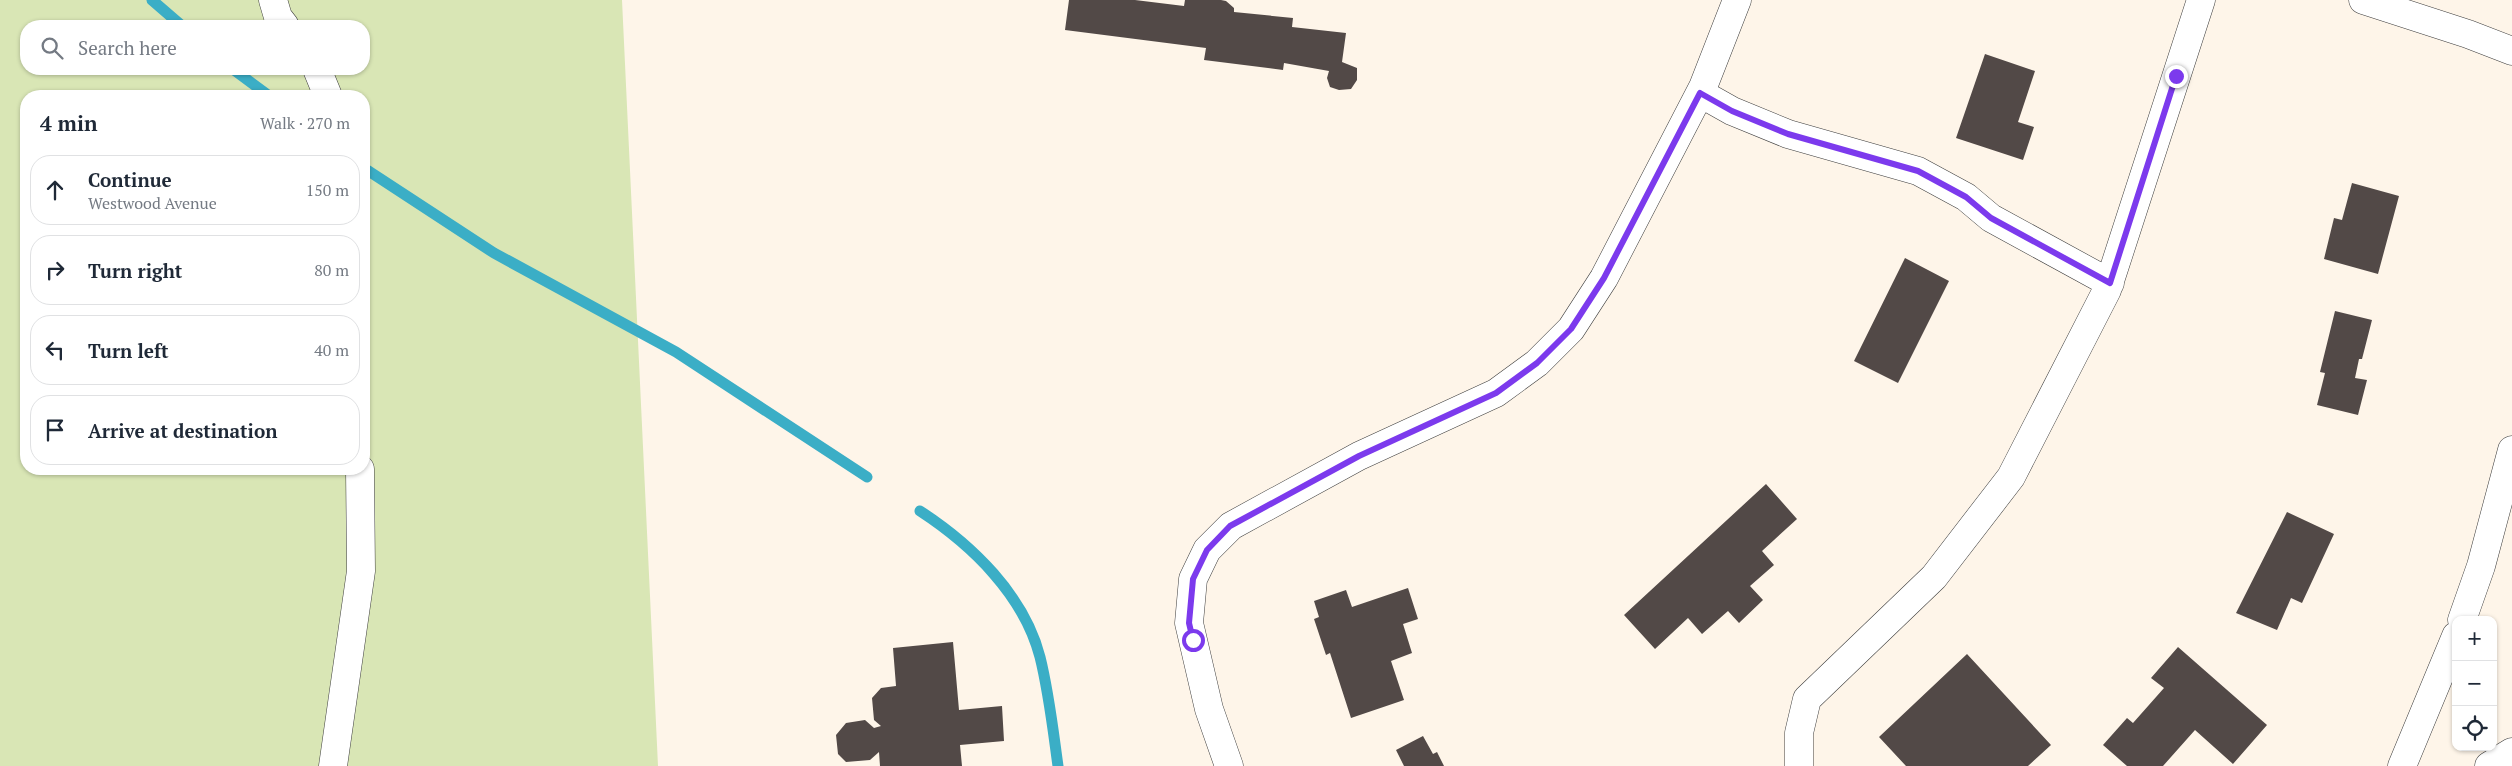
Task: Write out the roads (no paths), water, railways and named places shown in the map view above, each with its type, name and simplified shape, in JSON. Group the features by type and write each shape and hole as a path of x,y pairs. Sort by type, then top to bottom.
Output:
{"street":[{"path":"273,0 280,20"},
{"path":"1229,766 1209,709 1189,623 1193,579 1207,550 1230,526 1359,456 1496,393 1537,363 1571,329 1604,278 1700,93 1736,0"},
{"path":"1799,766 1798,733 1808,699 1934,577 2011,477 2110,283 2201,0"},
{"path":"2363,0 2468,34 2512,51"},
{"path":"319,75 326,90"},
{"path":"1700,93 1732,111 1788,134 1918,171 1966,197 1991,218 2110,283"},
{"path":"2463,616 2481,566 2512,450"},
{"path":"333,766 361,571 360,475"},
{"path":"2402,766 2452,646"},
{"path":"2489,766 2512,752"}],"waterway":[{"path":"152,0 175,20"},
{"path":"241,75 261,90"},
{"path":"370,172 494,253 676,352 867,477"},
{"path":"920,511 939,524 977,556 994,574 1022,613 1040,657 1058,766"}]}
